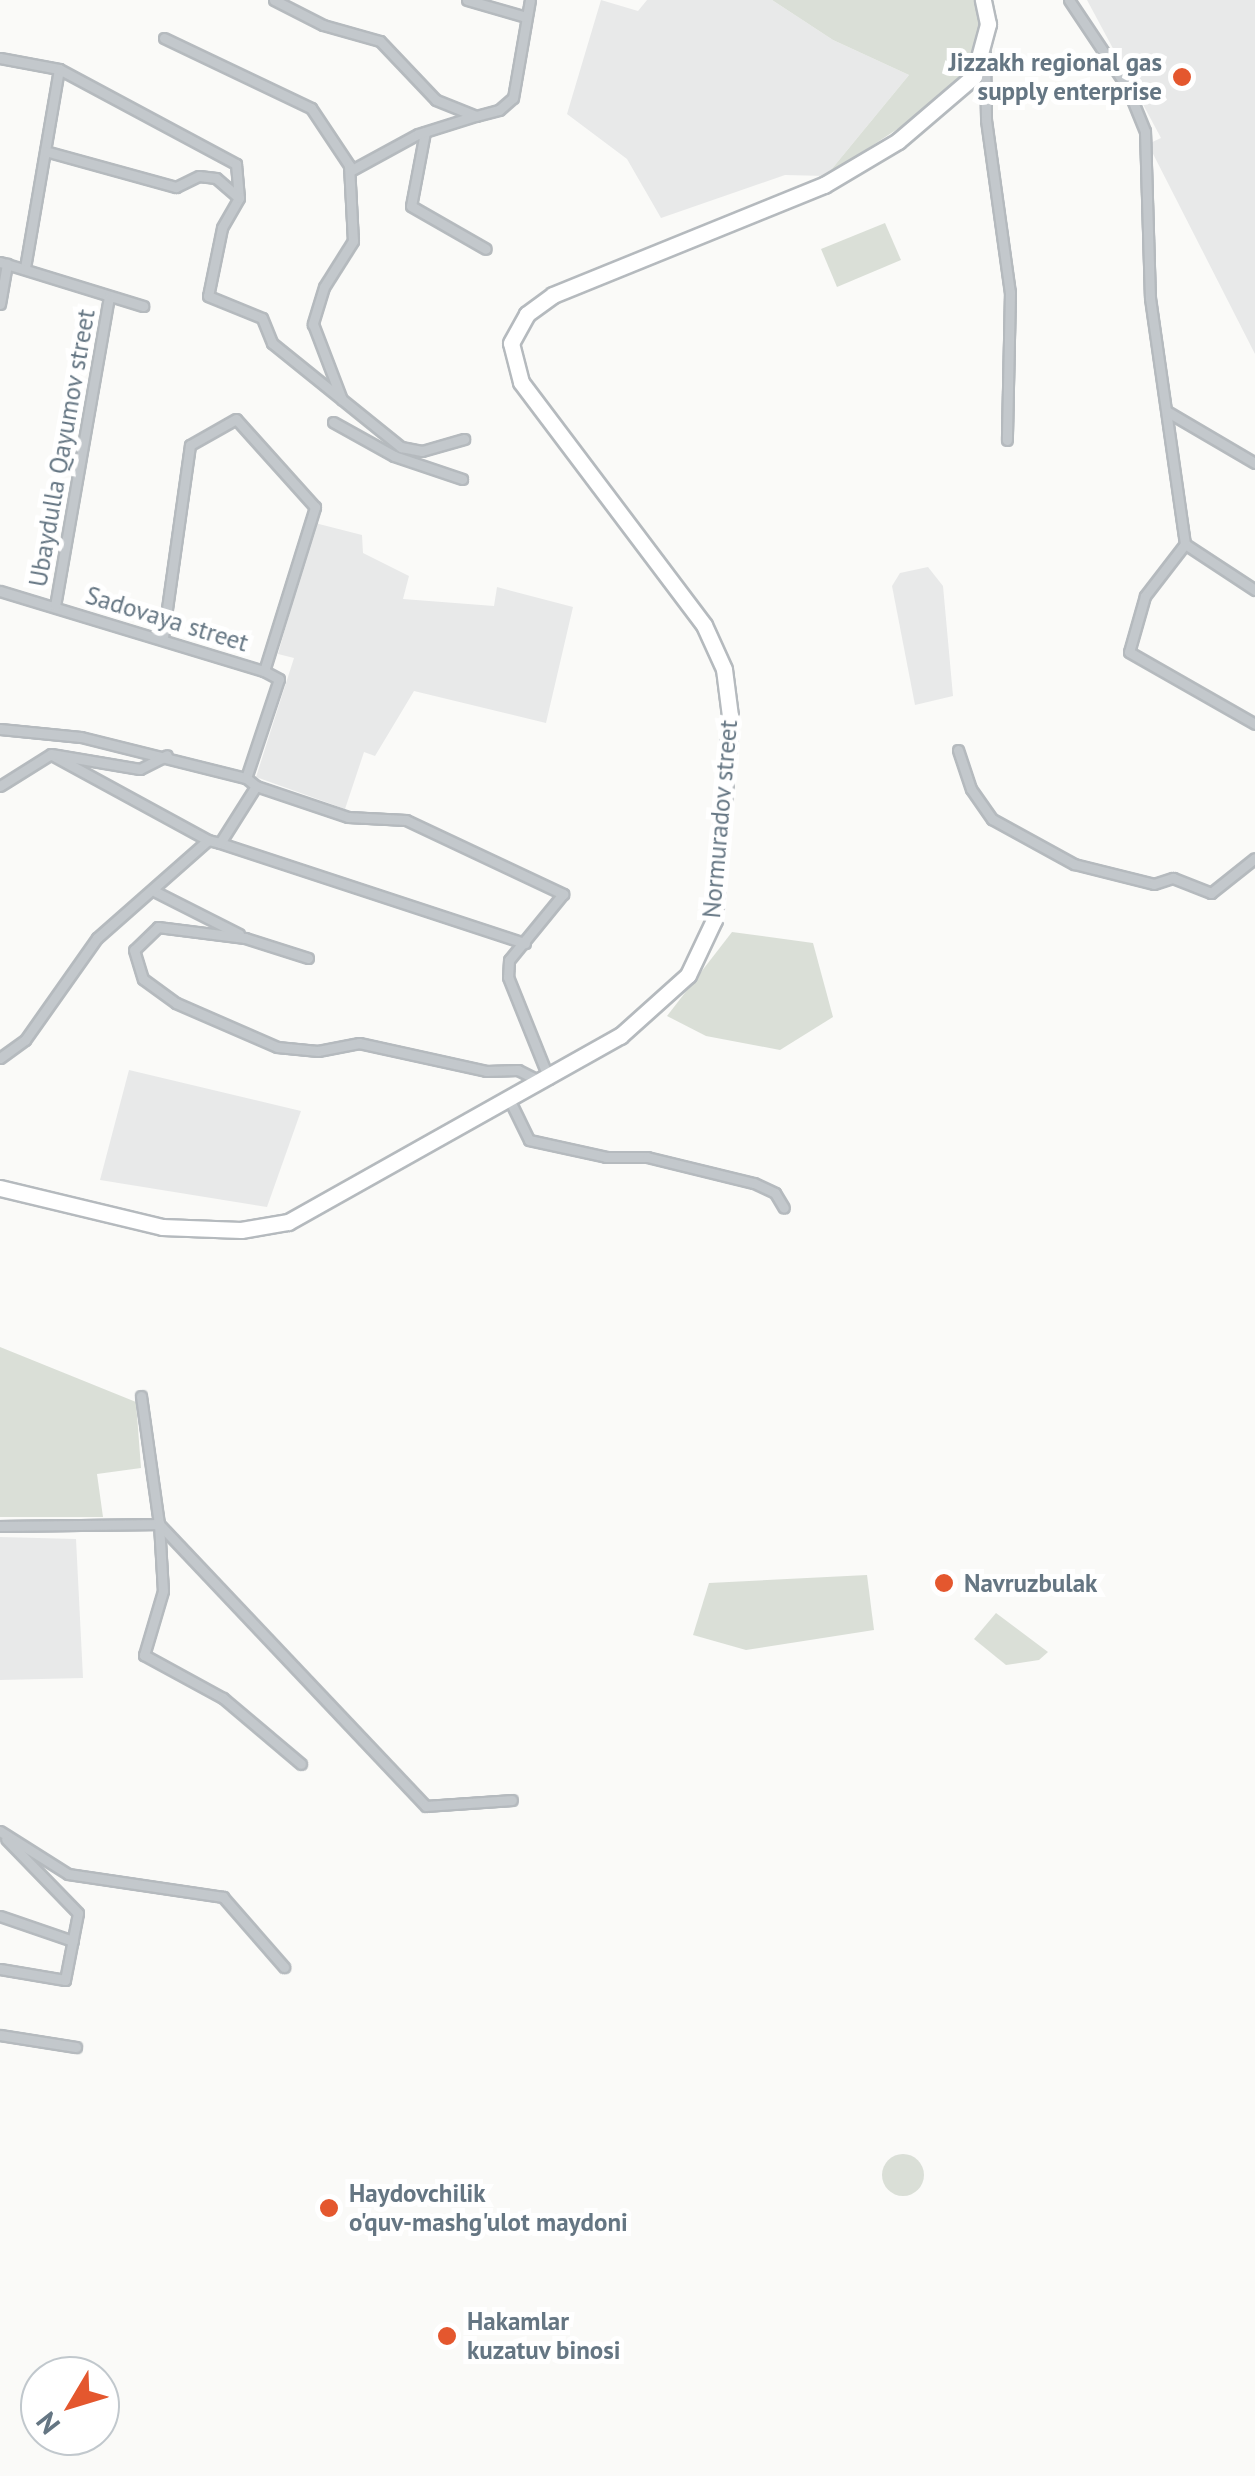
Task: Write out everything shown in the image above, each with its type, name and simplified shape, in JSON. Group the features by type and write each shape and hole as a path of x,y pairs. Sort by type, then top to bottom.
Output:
{"main road":[{"path":"982,0 985,52"},
{"name":"Normuradov street","path":"0,1188 162,1227 264,1227 320,1207 546,1081 647,1016 705,950 714,920 729,700 704,625 521,382 512,358 515,332 533,307 553,295 864,164 974,76 985,52"}],"street":[{"path":"274,0 323,25 380,41 436,100 476,116"},
{"path":"467,0 526,16"},
{"path":"350,171 425,132 499,110 513,98 530,0"},
{"path":"1069,0 1128,88 1145,130 1150,298 1185,544 1145,596 1129,652 1255,724"},
{"path":"164,38 310,108 350,171 353,241 324,287 313,324 344,405"},
{"path":"985,52 986,120 1010,292 1007,440"},
{"path":"0,58 59,69 226,154 236,164 240,198 222,228 208,296 262,318 272,343 344,405 401,446 422,451 464,439"},
{"path":"24,268 59,69"},
{"path":"425,132 411,206 486,249"},
{"path":"45,152 176,187 199,176 216,178 240,198"},
{"path":"0,304 4,263 143,306"},
{"name":"Ubaydulla Qayumov street","path":"55,606 109,298"},
{"path":"1168,412 1255,462"},
{"path":"163,636 190,444 236,419 316,506 264,671 279,679 246,778"},
{"path":"333,422 394,456 462,479"},
{"path":"1185,544 1255,590"},
{"name":"Sadovaya street","path":"0,591 163,636 264,671"},
{"path":"0,729 167,755 246,778 256,786 348,817 406,820 563,894 508,960 508,977 546,1081"},
{"path":"958,750 971,790 992,819 1074,864 1154,884 1174,878 1210,893 1255,858"},
{"path":"50,754 208,840 524,943"},
{"path":"0,786 50,754 140,770 167,755"},
{"path":"220,843 256,786"},
{"path":"0,1058 25,1040 97,938 156,892 208,840"},
{"path":"156,892 246,938 308,958"},
{"path":"246,938 158,927 134,950 143,978 176,1003 277,1047 318,1050 360,1043 486,1071 518,1070 546,1081"},
{"path":"510,1102 529,1140 606,1157 646,1157 754,1184 776,1192 784,1208"},
{"path":"141,1396 159,1524 163,1591 144,1655 224,1698 301,1764"},
{"path":"0,1526 159,1524 426,1806 512,1800"},
{"path":"0,1832 78,1913 65,1980 0,1969"},
{"path":"0,1832 68,1874 223,1897 284,1967"},
{"path":"0,1916 73,1941"},
{"path":"0,2035 76,2047"}],"shaded area":[{"path":"601,0 638,11 647,0 772,0 833,40 909,75 826,176 785,175 661,218 627,159 567,114"},
{"path":"772,0 979,0 983,18 963,75 902,126 826,176 909,75 833,40"},
{"path":"1087,0 1255,0 1255,354 1148,144 1161,138"},
{"path":"885,223 901,260 837,287 821,249"},
{"path":"315,523 362,535 363,553 409,576 403,599 494,606 497,587 573,607 546,723 414,691 375,756 364,752 345,809 256,777 294,658 278,654"},
{"path":"928,567 943,586 953,696 915,705 892,586 900,573"},
{"path":"732,932 813,943 833,1017 780,1050 706,1036 667,1016"},
{"path":"129,1070 301,1111 267,1207 100,1180"},
{"path":"0,1347 136,1402 141,1468 97,1474 103,1517 0,1517"},
{"path":"0,1537 76,1539 83,1678 0,1680"},
{"path":"867,1575 874,1630 746,1650 693,1635 709,1583"},
{"path":"996,1613 1048,1652 1039,1660 1006,1665 974,1639"},
{"path":"903,2154 918,2160 924,2175 918,2190 903,2196 888,2190 882,2175 888,2160"}],"place":[{"name":"Jizzakh regional gas supply enterprise","path":"1182,77"},
{"name":"Navruzbulak","path":"944,1583"},
{"name":"Haydovchilik o'quv-mashg'ulot maydoni","path":"329,2208"},
{"name":"Hakamlar kuzatuv binosi","path":"447,2336"}]}
